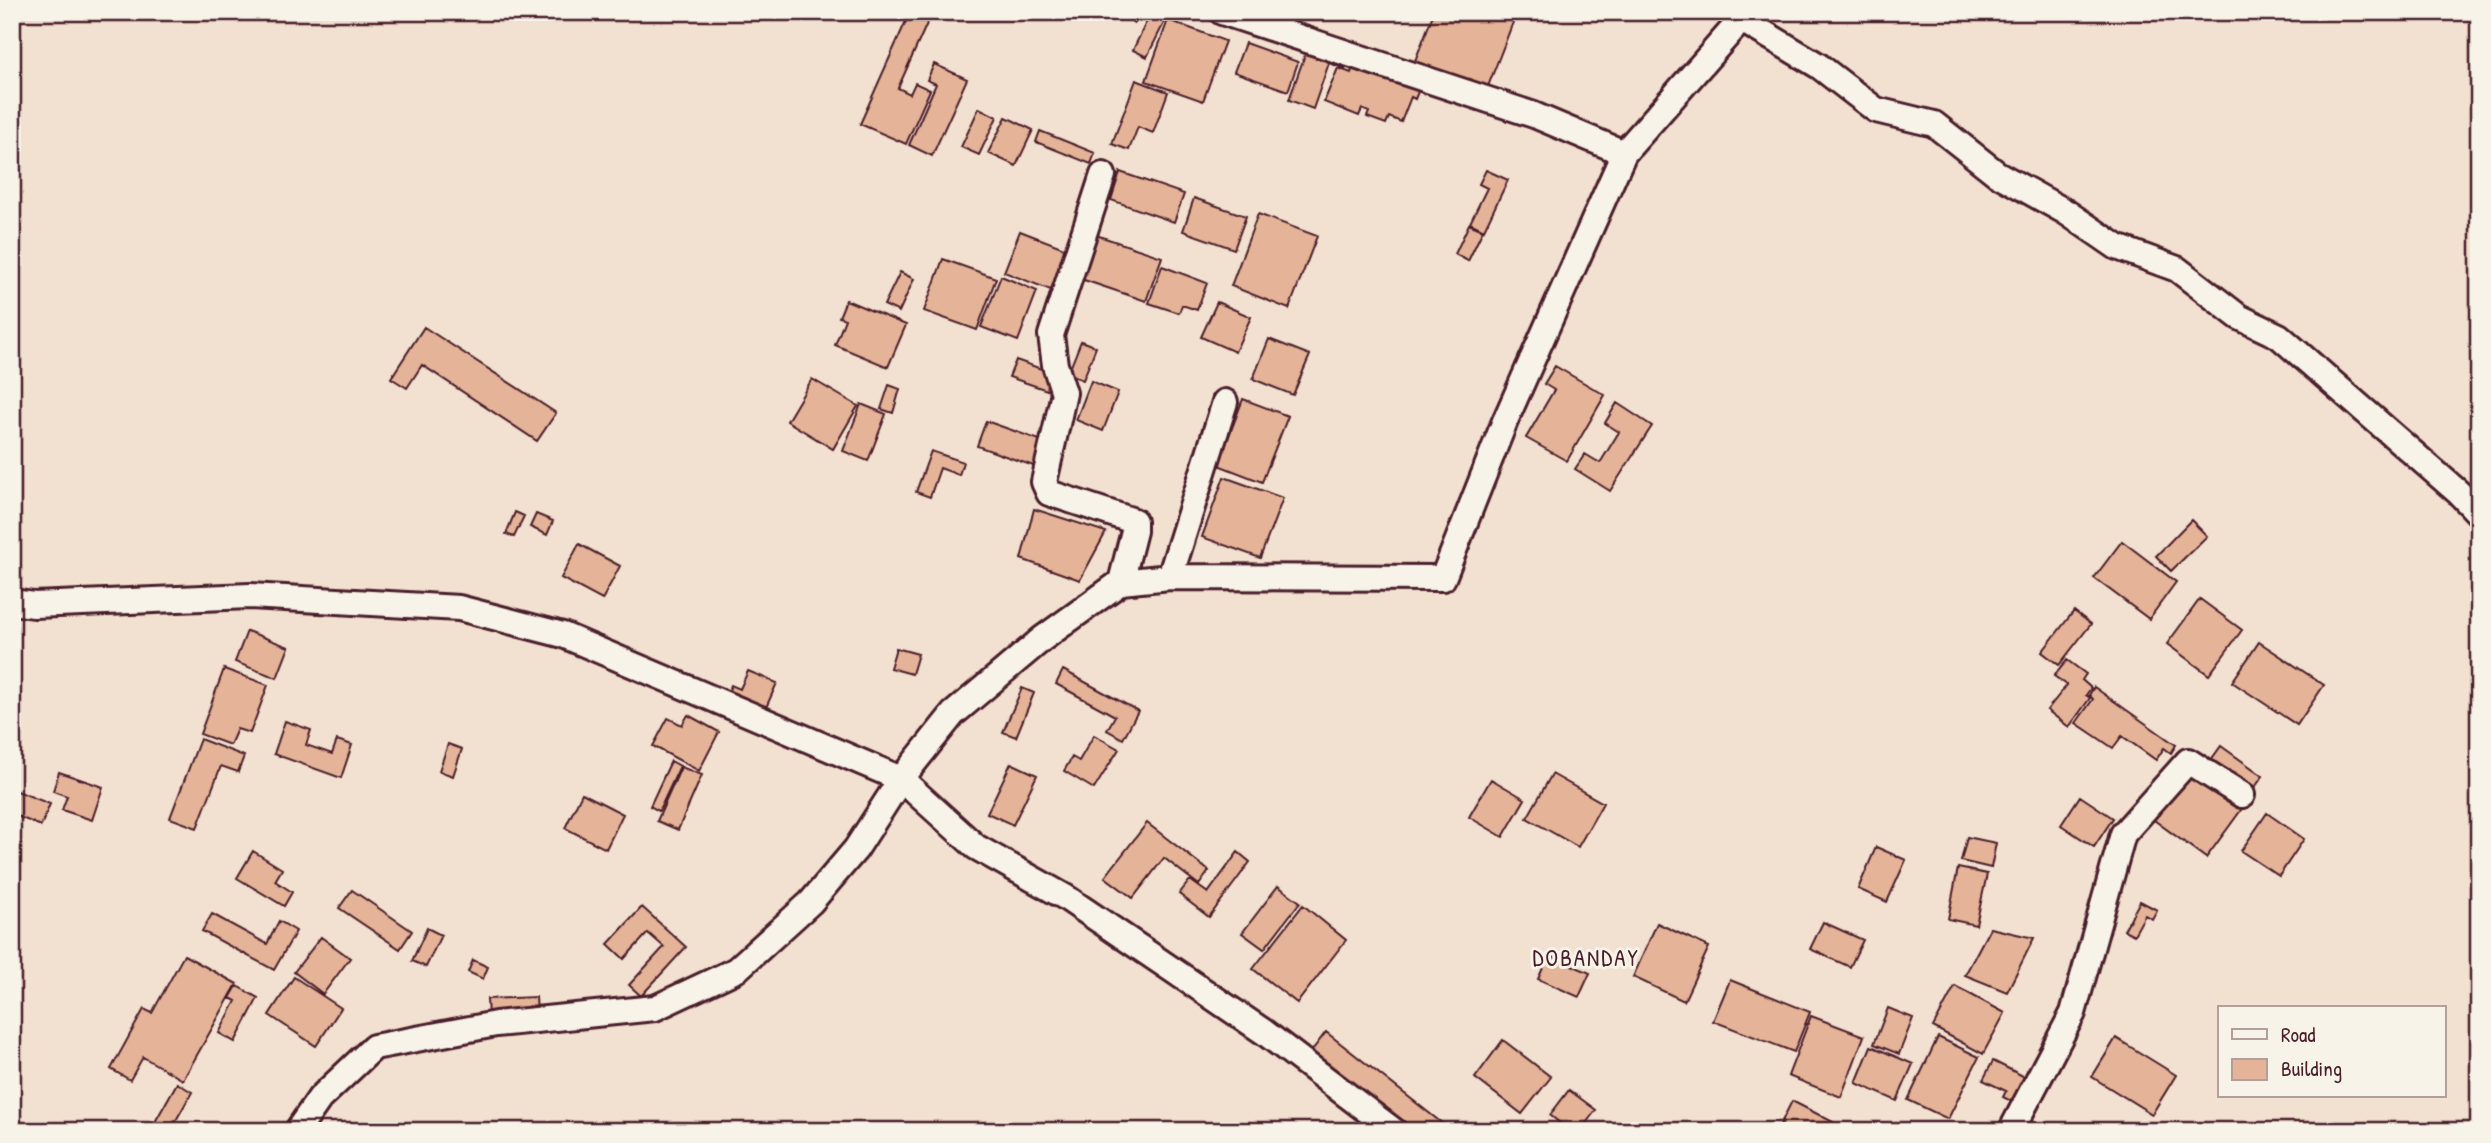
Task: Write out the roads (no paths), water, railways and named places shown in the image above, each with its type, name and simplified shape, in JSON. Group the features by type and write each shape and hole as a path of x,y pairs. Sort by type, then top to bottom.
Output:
{"street":[{"path":"1222,12 1522,111 1624,153"},
{"path":"297,1131 320,1098 374,1047 496,1024 655,1008 736,970 811,902 829,881 856,849 901,779 953,714 1042,639 1121,582 1170,577 1443,578 1505,421 1624,153 1741,15 1819,66 1876,110 1934,124 1996,173 2066,212 2117,247 2177,269 2239,317 2279,336 2459,493 2479,514"},
{"path":"1104,175 1051,335 1055,365 1064,393 1044,482 1049,493 1133,521 1134,531 1121,582"},
{"path":"1170,577 1225,402"},
{"path":"12,602 34,604 250,596 459,608 562,635 901,779 976,847 1065,897 1264,1032 1394,1131"},
{"path":"2011,1131 2073,1013 2123,834 2188,761 2242,795"}],"district":[{"name":"DOBANDAY","path":"1586,957"}]}
